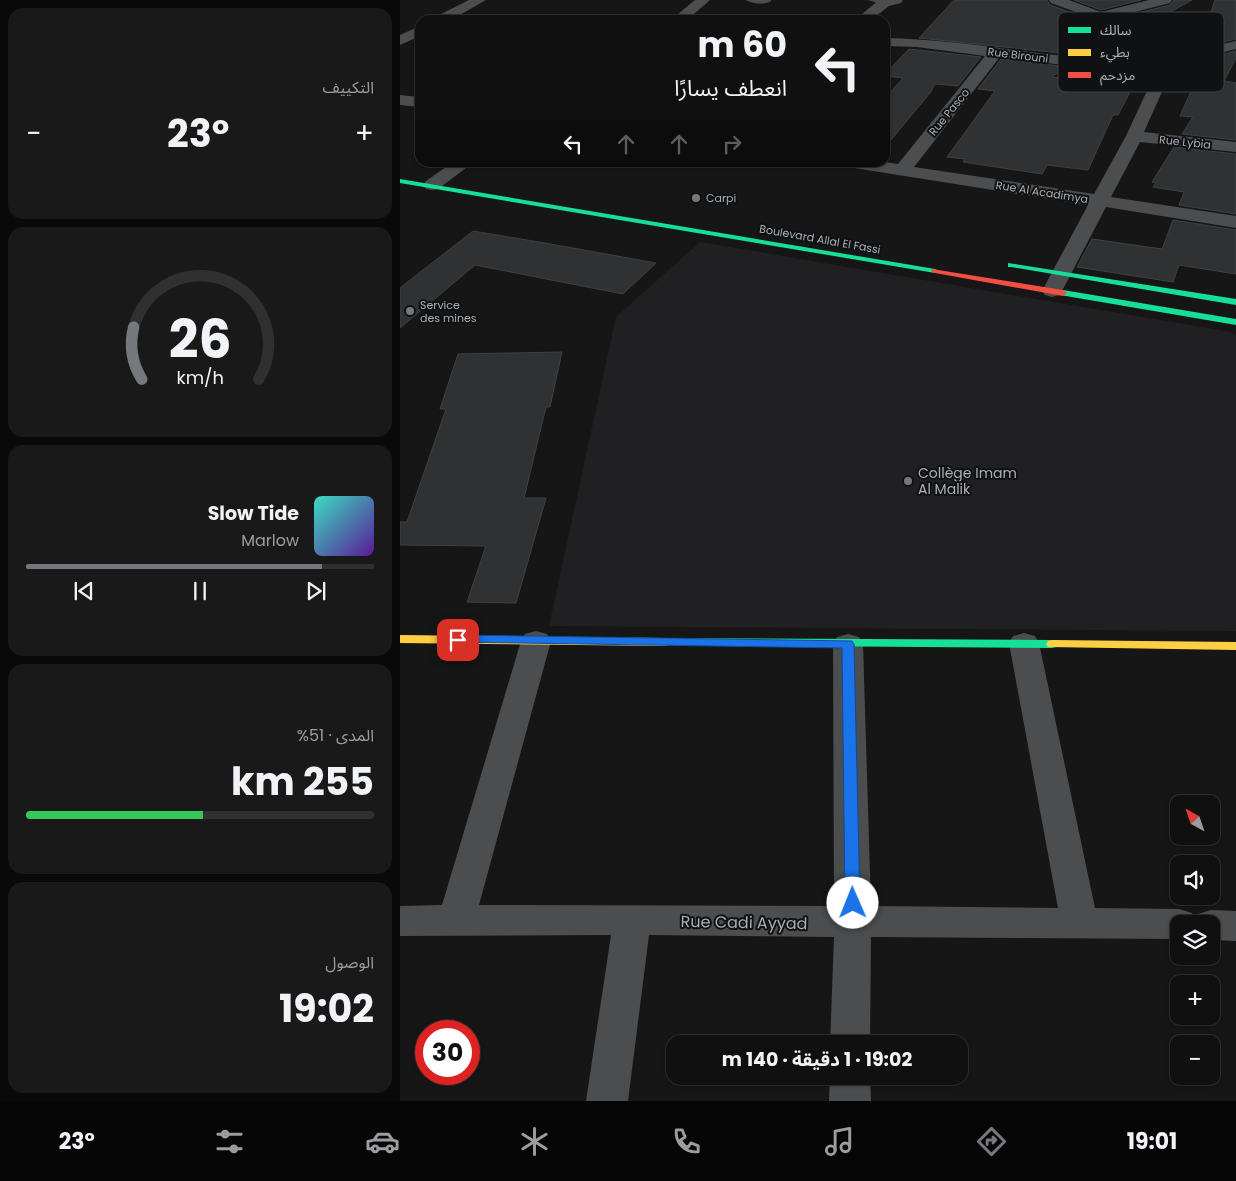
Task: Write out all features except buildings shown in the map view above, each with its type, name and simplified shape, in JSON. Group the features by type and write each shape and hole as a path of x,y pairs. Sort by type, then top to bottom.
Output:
{"main road":[{"name":"Boulevard Allal El Fassi","path":"400,181 451,173 1052,291 1236,322"},
{"path":"1003,263 1236,302"},
{"path":"400,639 1236,646"}],"street":[{"path":"450,15 479,0"},
{"path":"679,0 701,1"},
{"path":"1056,0 1090,12"},
{"path":"1117,12 1165,0"},
{"path":"684,15 701,1"},
{"path":"868,15 884,1"},
{"path":"400,28 415,30"},
{"path":"400,41 415,33"},
{"name":"Rue Birouni","path":"890,42 1058,59"},
{"name":"Rue Pasco","path":"902,171 996,52"},
{"path":"1052,291 1101,201 1155,92"},
{"path":"400,100 415,102"},
{"name":"Rue Lybia","path":"1134,136 1236,147"},
{"name":"Rue Al Acadimya","path":"878,167 1236,222"},
{"path":"456,920 536,641"},
{"path":"1024,643 1079,922"},
{"path":"848,644 853,923 850,1035"},
{"path":"607,1101 632,920"},
{"name":"Rue Cadi Ayyad","path":"400,921 632,920 1170,924"},
{"path":"1220,925 1236,926"},
{"path":"850,1085 850,1101"}],"lane":[{"path":"749,0 768,1"}],"shaded area":[{"name":"Collège Imam Al Malik","path":"700,242 1231,332 1236,336 1236,631 549,626 616,317"}],"traffic: fast":[{"path":"400,181 935,271"},
{"path":"1011,265 1236,302"},
{"path":"1063,293 1236,322"},
{"path":"667,642 1052,644"}],"traffic: slow":[{"path":"400,639 667,642"},
{"path":"1052,644 1236,646"}],"traffic: jam":[{"path":"935,271 1063,293"}],"place":[{"name":"Carpi","path":"696,198"},
{"name":"Service des mines","path":"410,311"},
{"name":"Collège Imam Al Malik","path":"908,481"}],"route":[{"path":"458,640 848,644 853,903"}]}
